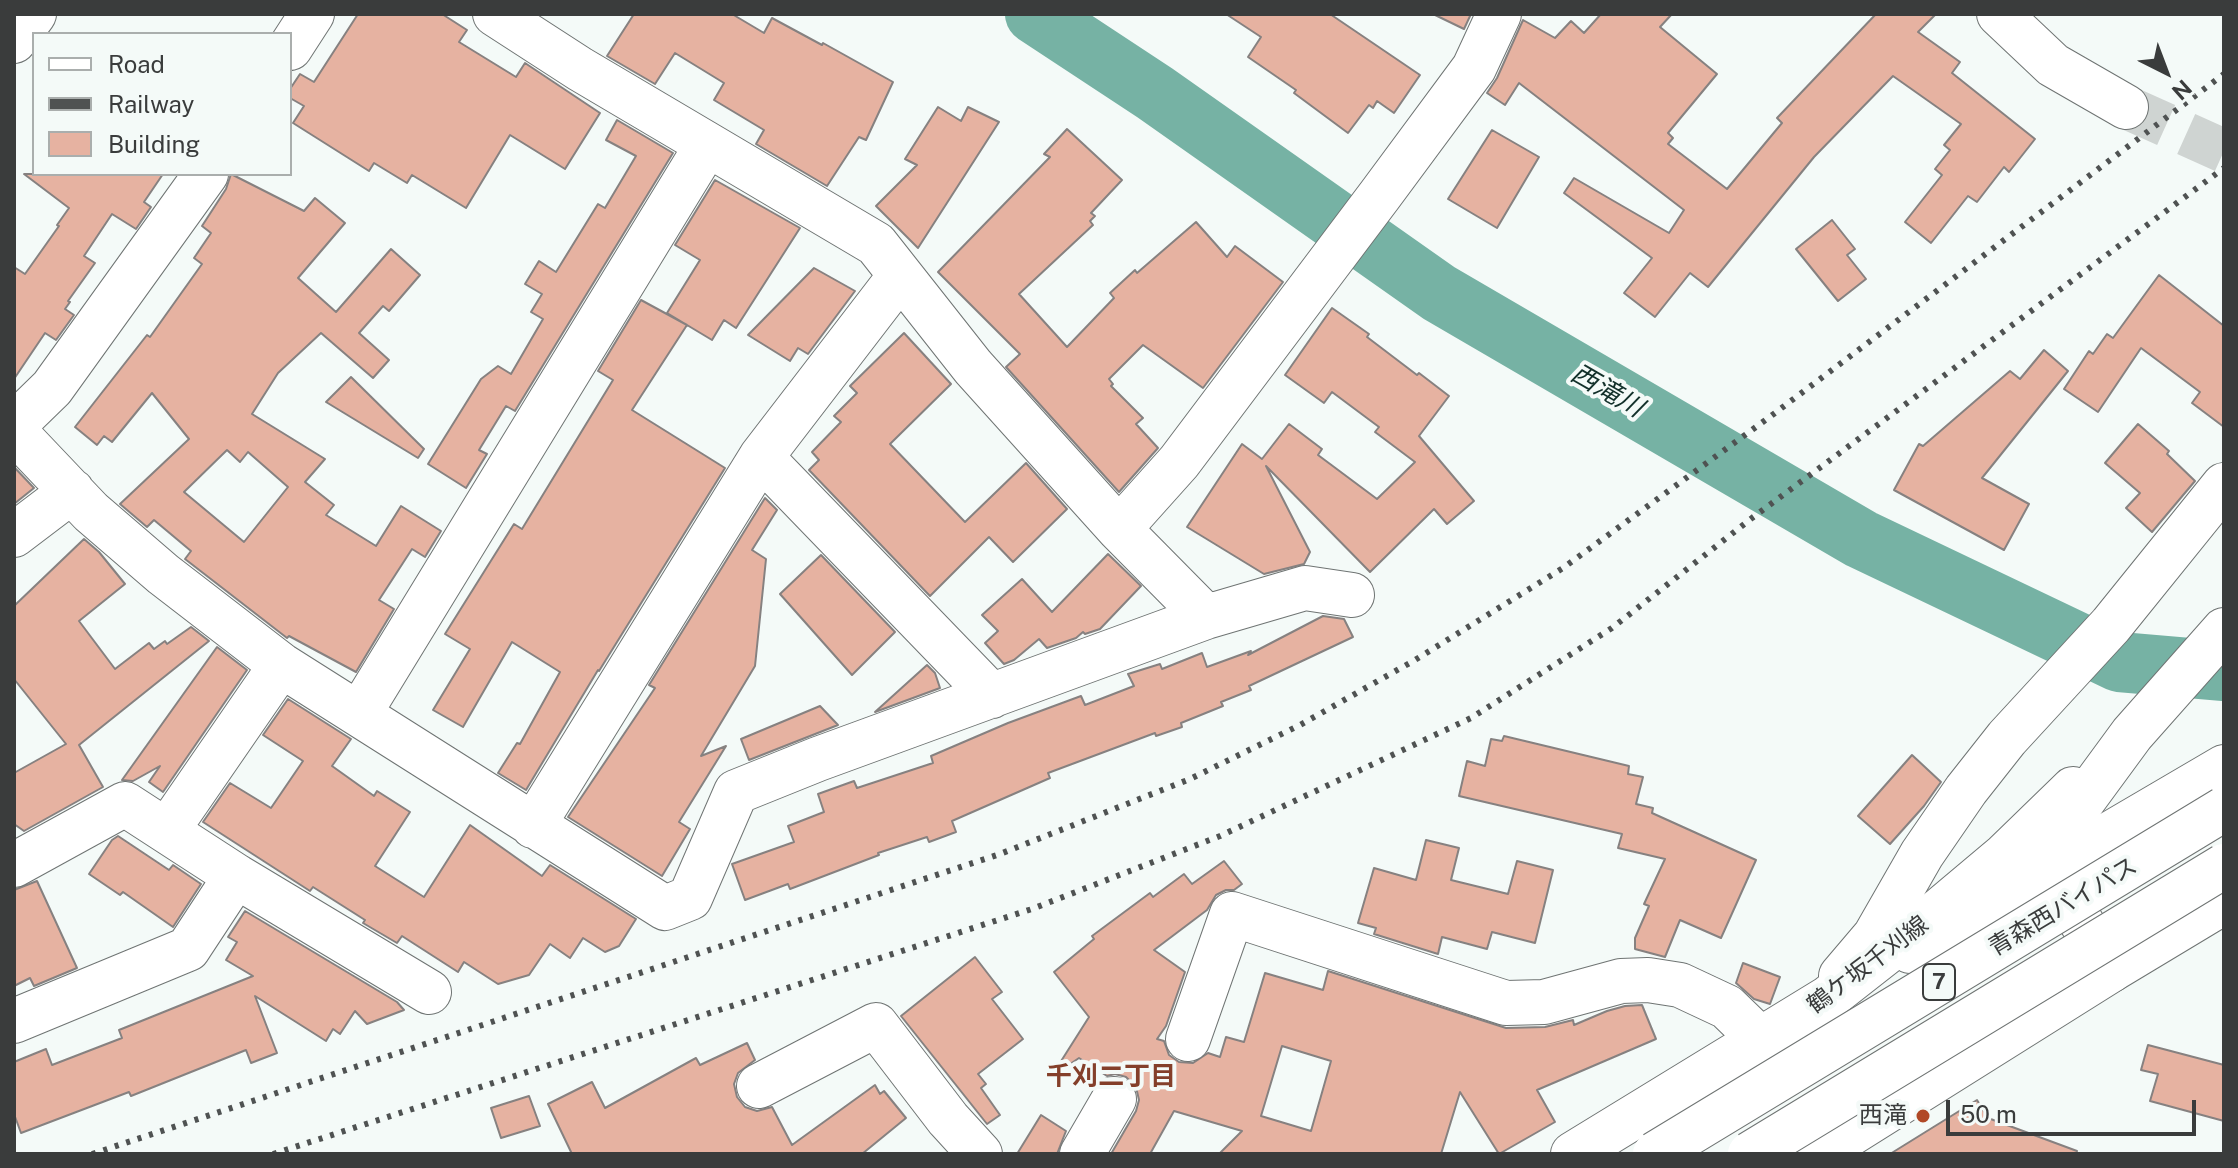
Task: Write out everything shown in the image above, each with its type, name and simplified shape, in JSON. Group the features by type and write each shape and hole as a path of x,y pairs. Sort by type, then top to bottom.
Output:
{"main road":[{"path":"14,41 34,14"},
{"path":"292,45 312,14"},
{"path":"495,14 707,145 876,244 973,367 1119,529 1206,617"},
{"path":"1119,529 1179,462 1334,258 1474,68 1499,14"},
{"path":"1999,14 2053,65 2126,107"},
{"path":"359,714 707,145"},
{"path":"14,425 52,388 205,176"},
{"path":"533,826 761,457 900,276"},
{"path":"14,431 91,512 163,574 281,665 665,908 690,898 736,792 1206,617 1305,588 1352,595"},
{"path":"761,457 992,696"},
{"path":"1822,1002 1875,936 1922,854 1966,790 2007,738 2111,625 2224,485"},
{"path":"14,535 72,491"},
{"name":"鶴ケ坂千刈線","path":"2049,870 2063,828 2139,726 2218,636"},
{"path":"168,829 281,665"},
{"name":"鶴ケ坂千刈線","path":"1573,1154 1646,1134 1761,1040 1822,1002 2005,855 2139,726"},
{"path":"1822,1002 2224,767"},
{"path":"14,865 125,804 168,829 236,876 429,992"},
{"name":"青森西バイパス","path":"1646,1134 2224,809"},
{"name":"青森西バイパス","path":"1750,1154 2224,866"},
{"path":"2049,870 2111,970"},
{"path":"14,1021 188,949 236,876"},
{"path":"1818,1154 2224,902"},
{"path":"1188,1039 1232,914 1506,1003 1544,1002 1621,981 1648,980 1680,985 1727,1007 1761,1040"},
{"path":"759,1086 876,1025 948,1119 980,1154"},
{"path":"1082,1154 1114,1099"},
{"path":"1646,1134 1661,1154"}],"building":[{"path":"358,14 442,14 467,30 459,42 516,77 525,63 600,113 565,169 510,135 466,208 412,175 407,183 374,163 369,171 293,123 304,106 292,99 292,86 300,74 314,82"},
{"path":"634,14 732,14 764,33 772,18 893,82 866,140 859,137 827,186 756,144 764,130 714,100 724,83 675,53 655,84 607,56"},
{"path":"1226,14 1330,14 1420,75 1394,113 1377,101 1373,108 1369,105 1348,133 1294,93 1296,90 1248,57 1261,37"},
{"path":"1433,14 1471,14 1464,29"},
{"path":"1601,14 1672,14 1660,27 1717,74 1668,133 1673,138 1668,144 1727,189 1782,123 1777,118 1876,14 1936,14 1918,32 1960,62 1952,73 2035,139 2009,172 2004,167 1977,202 1968,196 1931,243 1905,222 1942,175 1935,169 1950,150 1944,145 1961,124 1893,76 1814,157 1708,287 1690,273 1655,317 1624,293 1652,258 1564,193 1574,178 1669,233 1684,210 1519,83 1505,105 1487,93 1523,20 1555,38 1571,21 1584,33"},
{"path":"938,107 961,121 968,107 999,122 918,248 876,206 917,165 905,159"},
{"path":"617,120 673,153 515,411 506,406 479,450 487,454 466,488 428,464 481,379 498,366 511,374 543,319 531,312 542,294 525,284 539,261 556,272 598,204 605,208 636,156 606,140"},
{"path":"1067,129 1122,180 1091,213 1095,216 1090,221 1093,225 1019,294 1067,347 1114,298 1110,293 1196,222 1227,257 1235,246 1283,282 1203,388 1143,345 1109,379 1113,384 1111,386 1143,418 1136,424 1158,448 1119,492 1006,367 1020,354 938,272 1050,157 1044,154"},
{"path":"1492,130 1539,157 1497,228 1448,199"},
{"path":"24,174 162,176 144,202 151,207 136,229 112,214 84,256 95,263 68,301 65,309 74,315 56,340 45,333 14,379 14,267 25,274 69,208"},
{"path":"230,176 235,176 304,211 315,198 345,223 298,278 336,312 391,249 420,275 389,311 383,306 359,333 389,360 373,378 321,333 278,373 252,414 325,459 305,482 334,505 326,515 376,546 401,506 441,531 425,557 412,549 379,600 394,609 356,672 289,636 287,638 185,559 191,551 154,520 147,527 120,504 189,439 152,393 112,442 104,436 97,445 75,427 147,335 150,337 202,264 194,258 211,233 202,226 226,189","holes":["227,450 240,462 248,452 288,487 244,542 184,492"]},
{"path":"715,180 800,228 736,328 724,320 712,340 667,313 700,260 675,245"},
{"path":"1832,220 1855,249 1847,255 1866,279 1838,301 1796,249"},
{"path":"814,268 855,291 808,354 798,348 790,361 748,335"},
{"path":"2159,275 2224,326 2224,427 2192,403 2200,392 2141,348 2098,412 2064,389 2089,351 2093,354 2107,334 2113,338"},
{"path":"641,300 687,325 632,410 725,468 526,790 498,773 517,743 520,744 560,672 512,642 463,727 433,710 470,649 445,634 514,524 522,529 613,380 598,371"},
{"path":"1332,308 1369,334 1367,337 1417,375 1419,373 1449,396 1419,436 1474,501 1447,524 1434,509 1370,572 1266,466 1310,552 1304,564 1264,574 1187,527 1242,444 1262,459 1289,424 1322,449 1318,455 1377,499 1415,462 1375,432 1379,427 1332,392 1324,403 1285,375"},
{"path":"904,333 951,384 890,444 965,522 1026,463 1067,509 1013,562 989,537 930,596 809,470 819,460 812,452 841,422 834,416 857,393 850,386"},
{"path":"2044,350 2068,371 1982,478 2029,504 2004,550 1894,490 1919,444 1923,446 2010,371 2020,379"},
{"path":"351,377 424,449 418,458 326,402"},
{"path":"2138,424 2169,451 2167,454 2195,481 2152,532 2126,508 2140,493 2105,463"},
{"path":"14,467 34,488 14,504"},
{"path":"765,498 777,510 752,550 766,559 755,666 701,756 726,746 679,822 690,829 662,876 568,817 655,688 649,685"},
{"path":"84,539 125,584 79,621 115,669 149,643 154,649 191,627 209,641 79,745 103,787 24,831 14,824 14,773 66,744 14,679 14,606"},
{"path":"1108,554 1141,586 1100,629 1083,632 1076,638 1047,648 1039,639 1014,660 1004,664 985,643 998,631 982,615 1022,579 1052,612"},
{"path":"821,555 895,632 852,675 780,594"},
{"path":"1323,616 1344,619 1353,637 1249,686 1251,690 1221,702 1223,706 1181,723 1182,727 1156,736 1155,733 1048,773 1050,778 952,821 956,832 929,842 927,837 878,853 790,889 788,884 745,900 732,864 794,842 788,826 824,812 818,794 854,781 857,788 933,763 931,756 1008,723 1081,696 1085,705 1134,686 1128,674 1160,664 1162,669 1202,653 1207,667 1251,651 1248,655"},
{"path":"217,647 247,670 163,792 149,782 160,766 133,781 122,780"},
{"path":"927,665 935,673 940,688 875,712"},
{"path":"288,699 351,739 332,766 374,796 377,791 410,812 375,866 424,897 470,825 542,876 550,865 636,919 619,946 605,952 583,938 570,958 550,944 529,975 498,984 464,962 458,972 402,936 397,943 313,887 310,891 203,822 230,783 271,808 303,761 263,735"},
{"path":"820,706 838,725 749,760 741,739"},
{"path":"1504,736 1629,766 1628,774 1643,777 1636,804 1653,808 1652,813 1756,860 1721,938 1680,920 1665,957 1635,949 1635,938 1649,906 1644,904 1665,859 1618,848 1622,834 1459,796 1467,761 1485,766 1491,739 1502,741"},
{"path":"1912,755 1941,782 1890,844 1858,816"},
{"path":"118,836 169,870 173,865 201,884 173,927 123,892 120,895 89,874"},
{"path":"1426,840 1459,848 1451,880 1508,894 1517,861 1553,870 1535,943 1492,932 1487,949 1442,937 1438,954 1374,934 1376,928 1358,923 1374,868 1416,880"},
{"path":"1224,861 1242,884 1234,890 1216,895 1207,910 1154,950 1185,972 1166,1026 1157,1039 1164,1041 1169,1055 1179,1062 1193,1063 1208,1053 1220,1057 1226,1037 1244,1042 1265,973 1323,990 1328,971 1506,1028 1545,1027 1573,1020 1574,1025 1607,1011 1642,1005 1656,1039 1537,1090 1555,1122 1499,1154 1460,1092 1441,1154 1219,1154 1242,1131 1174,1111 1150,1154 1111,1154 1136,1111 1139,1100 1136,1087 1126,1077 1115,1074 1107,1076 1079,1058 1051,1077 1089,1017 1054,972 1094,939 1092,936 1150,893 1153,897 1184,874 1192,884","holes":["1282,1046 1331,1061 1311,1131 1261,1116"]},
{"path":"37,881 77,968 34,986 30,978 14,986 14,890"},
{"path":"245,911 397,1002 404,1010 367,1024 355,1011 340,1034 333,1029 326,1041 255,996 277,1053 251,1063 246,1050 131,1096 129,1092 21,1133 14,1114 14,1062 46,1049 52,1065 122,1038 119,1030 253,976 226,960 237,942 228,937"},
{"path":"975,957 1002,992 992,999 1023,1039 978,1074 986,1084 981,1088 1000,1115 987,1124 901,1016"},
{"path":"1743,963 1780,977 1770,1004 1754,999 1736,983"},
{"path":"747,1043 755,1060 738,1073 734,1084 737,1097 745,1107 757,1111 772,1107 792,1145 875,1085 880,1094 884,1091 906,1118 862,1154 572,1154 548,1104 592,1082 605,1108 696,1058 700,1065"},
{"path":"2148,1045 2224,1065 2224,1121 2150,1101 2158,1074 2141,1070"},
{"path":"529,1096 540,1126 501,1138 491,1108"},
{"path":"1977,1100 1988,1118 2077,1151 2076,1154 1890,1154"},
{"path":"1041,1115 1066,1131 1057,1154 1017,1154"}],"waterway":[{"name":"西滝川","path":"1035,14 1155,93 1439,293 1861,539 2119,662 2224,671"}],"tunnel":[{"path":"2126,107 2224,151"}],"railway":[{"path":"92,1154 1000,854 1190,779 1300,725 1415,660 1563,568 1771,416 2224,74"},
{"path":"273,1154 1032,909 1220,836 1471,718 1612,628 1752,518 2224,168"}],"place":[{"name":"西滝","path":"1923,1116"}],"district":[{"name":"千刈二丁目","path":"1111,1077"}]}
